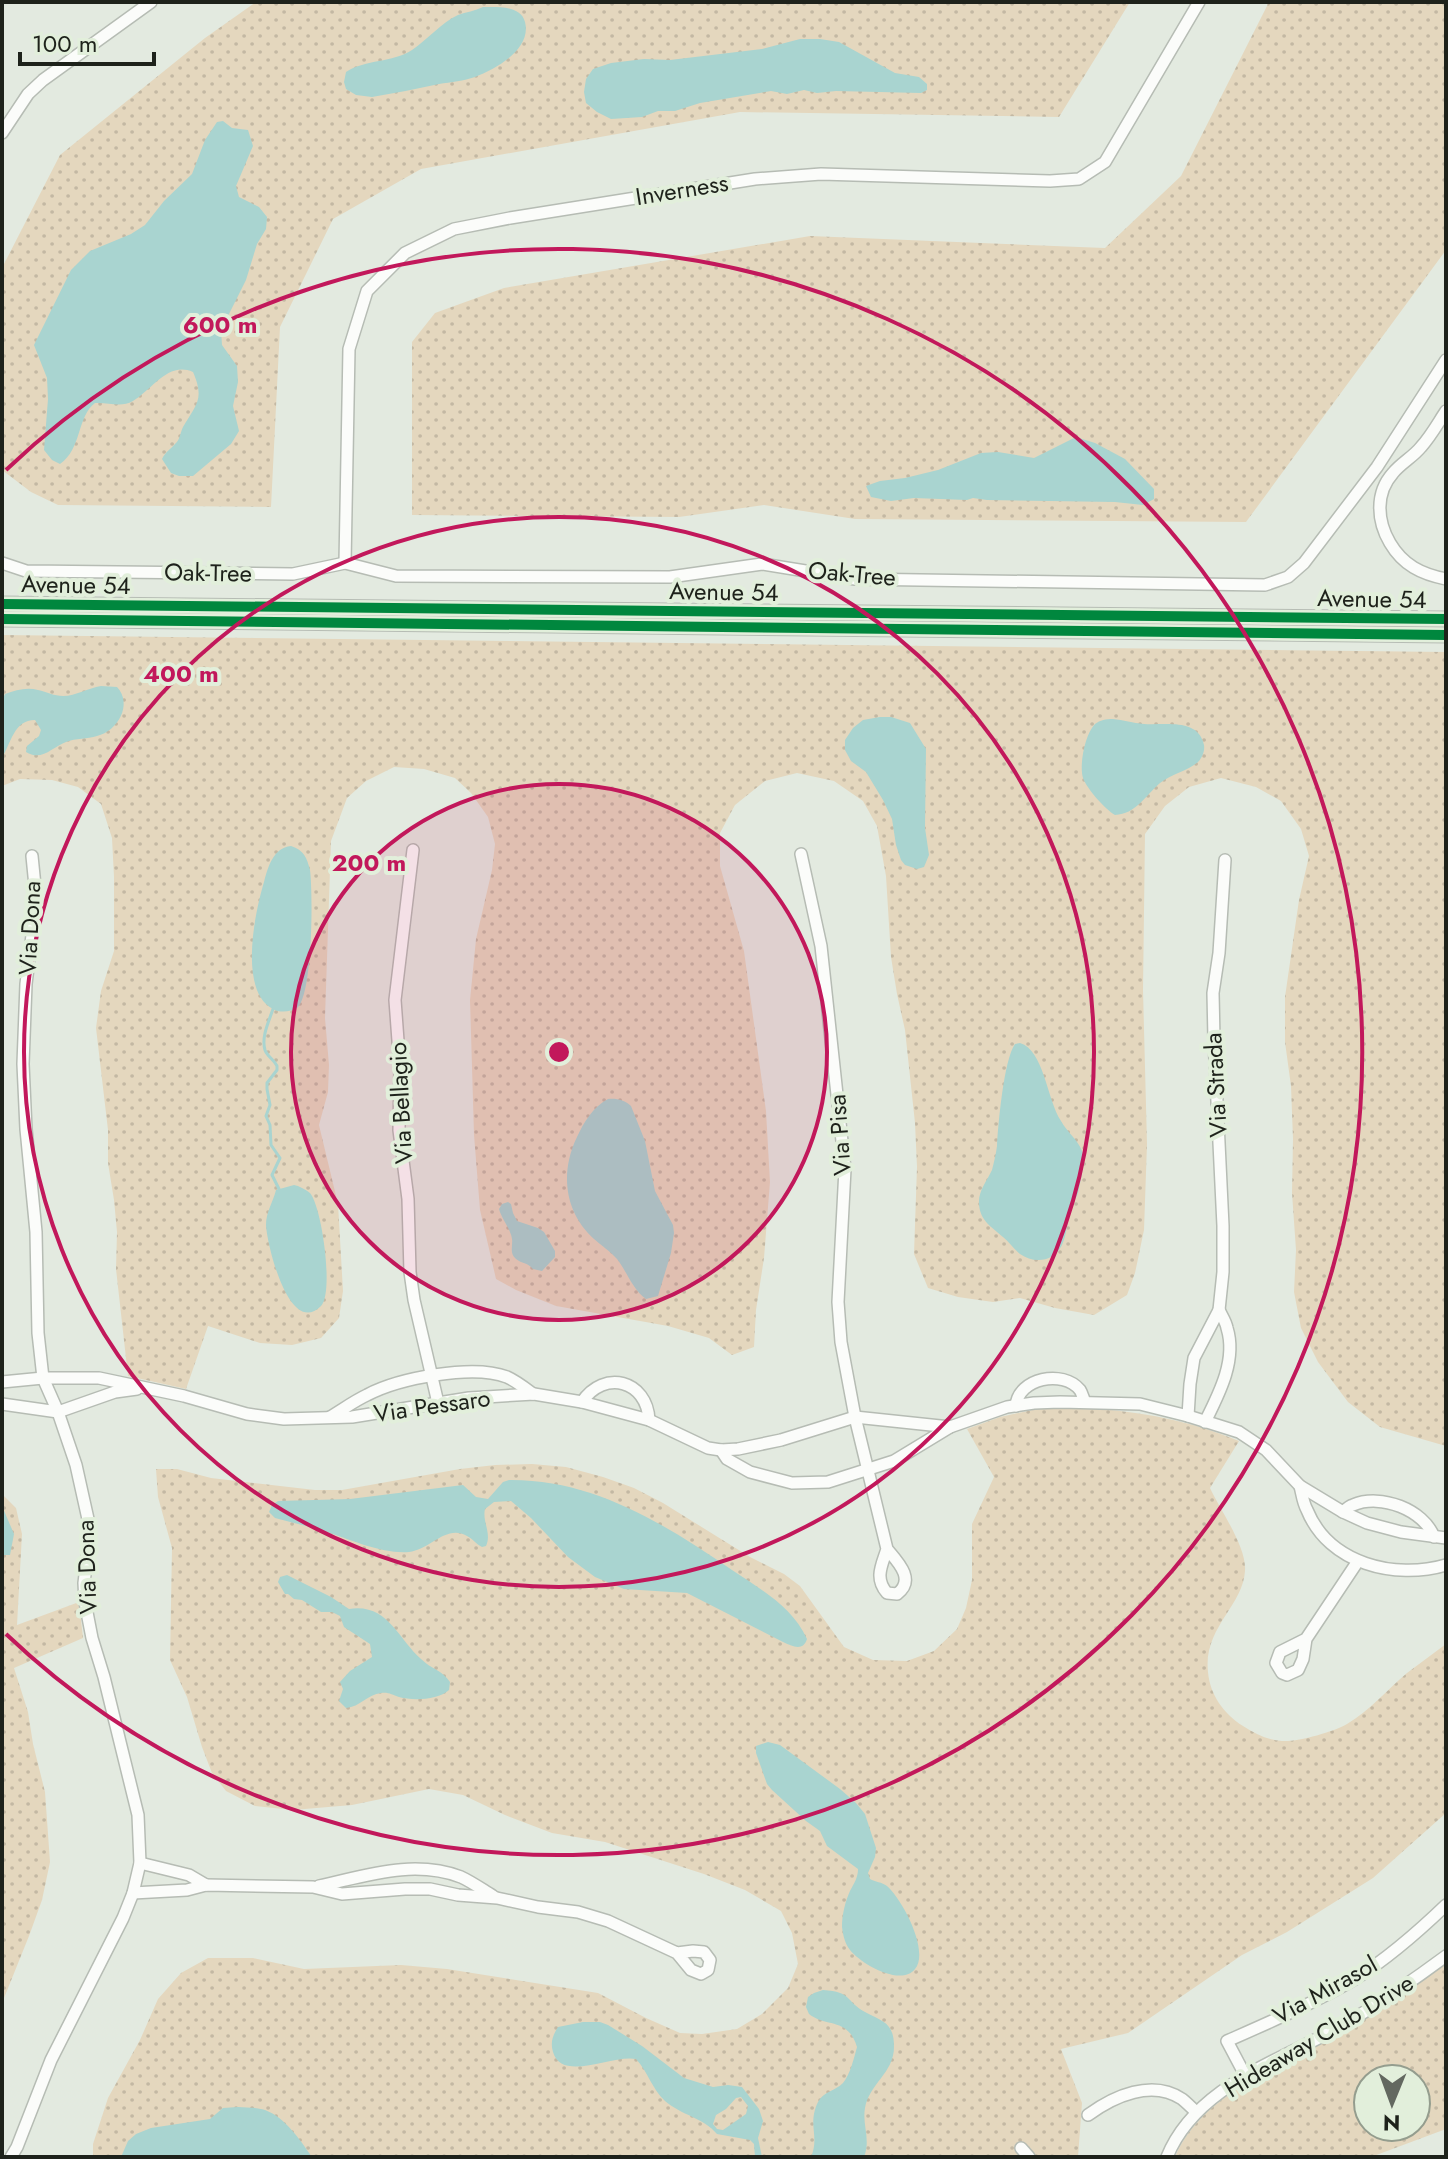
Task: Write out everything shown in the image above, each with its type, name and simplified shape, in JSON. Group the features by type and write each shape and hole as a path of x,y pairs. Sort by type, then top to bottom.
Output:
{"street":[{"path":"3,130 28,94 43,80 151,2"},
{"name":"Inverness","path":"345,563 349,349 367,291 405,253 454,229 755,179 821,174 1050,181 1079,179 1105,162 1199,2"},
{"name":"Oak-Tree","path":"4,564 26,571 293,574 345,563 396,576 670,577 762,564 855,579 1265,585 1288,577 1304,563 1377,467 1446,360"},
{"path":"1446,411 1420,449 1392,474 1383,488 1379,505 1381,521 1398,557 1426,575 1446,579"},
{"name":"Avenue 54","path":"2,604 1446,619"},
{"name":"Avenue 54","path":"2,619 1446,635"},
{"name":"Via Bellagio","path":"413,850 395,1000 400,1068 399,1130 408,1199 410,1272 438,1403"},
{"name":"Via Pisa","path":"801,854 821,946 844,1147 838,1302 841,1342 855,1417 887,1549"},
{"name":"Via Dona","path":"11,2157 51,2060 123,1918 140,1863 138,1815 85,1602 88,1519 76,1465 43,1378 38,1333 36,1232 23,1064 26,984 34,919 32,856"},
{"name":"Via Strada","path":"1188,1416 1194,1358 1219,1310 1223,1226 1213,993 1225,860"},
{"name":"Via Strada","path":"1205,1422 1222,1386 1229,1357 1228,1330 1219,1310"},
{"name":"Via Pessaro","path":"329,1417 369,1393 407,1381 461,1372 485,1372 509,1378 534,1394"},
{"name":"Via Pessaro","path":"2,1382 99,1378 184,1396 247,1414 284,1419 352,1417 469,1398 534,1394 582,1402 649,1420 708,1448 721,1450 781,1440 855,1417 950,1427"},
{"path":"1016,1406 1016,1400 1025,1388 1034,1382 1052,1379 1072,1384 1080,1390 1085,1402"},
{"path":"582,1402 597,1386 608,1383 630,1385 646,1402 649,1420"},
{"name":"Via Pessaro","path":"2,1404 58,1412 115,1392 148,1388"},
{"name":"Via Pessaro","path":"721,1450 727,1459 750,1472 792,1483 828,1482 894,1461 950,1427 1016,1406 1085,1402 1140,1404 1239,1432 1266,1450 1300,1486 1367,1523 1401,1532 1440,1537"},
{"name":"Via Pessaro","path":"1300,1486 1307,1511 1318,1530 1336,1547 1358,1561 1368,1566 1400,1571 1427,1571 1446,1565"},
{"name":"Via Pessaro","path":"1343,1512 1354,1504 1371,1501 1393,1503 1415,1514 1440,1537"},
{"path":"1306,1639 1358,1561"},
{"path":"140,1863 189,1875 206,1885"},
{"path":"133,1893 187,1890 206,1885 313,1887 409,1868 434,1870 462,1878 497,1898"},
{"path":"313,1887 342,1894 430,1889 578,1912 608,1921 677,1953"},
{"name":"Via Mirasol","path":"1245,2075 1227,2041 1303,2007 1356,1978 1414,1936 1446,1905"},
{"name":"Hideaway Club Drive","path":"1167,2157 1175,2139 1196,2112 1245,2075 1348,2023 1446,1956"},
{"path":"1088,2115 1106,2102 1129,2093 1152,2090 1182,2099 1196,2112"}],"shaded area":[{"path":"256,2 1130,2 1059,117 740,112 421,169 333,219 280,327 271,507 58,505 31,492 2,470 3,266 60,155 205,38"},
{"path":"1268,2 1446,2 1446,250 1246,522 855,519 764,505 679,517 412,515 412,342 435,313 504,288 810,236 1105,248 1181,176"},
{"path":"2,635 1446,652 1446,1446 1380,1427 1348,1402 1318,1362 1301,1328 1294,1292 1293,1139 1285,1042 1285,997 1299,900 1309,856 1301,829 1281,801 1256,787 1221,778 1189,787 1165,806 1145,834 1143,990 1147,1144 1144,1230 1127,1295 1094,1315 1020,1298 993,1302 958,1297 928,1288 914,1254 915,1123 905,1030 891,957 886,876 877,826 863,801 834,781 797,773 765,781 735,805 720,833 720,866 744,951 766,1111 770,1182 754,1347 732,1355 709,1338 668,1326 556,1306 496,1279 480,1210 474,1135 470,1000 476,939 495,844 488,817 471,793 455,778 424,769 394,767 366,781 347,798 331,841 325,1018 328,1092 319,1125 338,1204 343,1291 339,1318 321,1338 292,1345 260,1343 208,1326 186,1389 128,1376 116,1269 117,1232 108,1163 108,1130 96,1028 101,991 114,951 112,838 101,804 78,787 52,780 20,779 2,786"},
{"path":"1088,1408 1165,1418 1239,1441 1210,1488 1242,1551 1245,1571 1238,1595 1211,1643 1208,1672 1219,1703 1243,1726 1262,1736 1282,1741 1333,1730 1363,1713 1407,1673 1446,1644 1446,1813 1373,1878 1287,1932 1242,1955 1128,2033 1061,2049 1082,2103 1078,2157 93,2157 93,2144 108,2098 140,2040 158,1999 181,1973 208,1958 253,1958 304,1969 401,1965 447,1969 598,1993 680,2033 702,2034 737,2029 762,2014 788,1988 798,1964 792,1933 781,1911 745,1890 605,1842 552,1833 463,1795 429,1789 352,1805 293,1810 255,1806 226,1791 212,1773 187,1697 170,1660 172,1548 158,1497 156,1469 177,1469 211,1478 315,1490 342,1490 495,1465 566,1467 634,1488 784,1574 800,1586 844,1647 873,1660 907,1661 934,1651 957,1629 966,1608 972,1580 972,1524 994,1477 967,1429 1000,1417 1037,1409"},
{"path":"2,1494 16,1508 22,1534 17,1625 79,1602 83,1638 14,1668 28,1712 45,1792 50,1862 42,1900 2,2003"},
{"path":"1446,1963 1446,2129 1432,2134 1432,2063 1352,2063 1352,2143 1408,2143 1371,2157 1175,2157 1187,2135 1203,2116 1243,2085 1333,2037 1405,1993"}],"water":[{"path":"483,7 514,10 523,16 525,22 526,32 518,49 493,69 466,80 372,97 356,95 346,89 346,72 404,54 452,18"},
{"path":"800,39 839,42 895,73 919,77 927,84 927,90 921,93 817,93 804,90 787,94 771,91 700,103 675,111 658,111 642,117 611,119 586,103 586,79 593,69 611,63 670,60 762,49"},
{"path":"223,121 232,128 248,130 253,146 236,186 239,197 259,207 267,217 266,229 257,244 246,280 221,330 222,345 237,366 238,382 233,406 239,431 231,444 193,476 171,473 162,459 178,440 199,396 193,372 176,370 128,403 95,403 85,416 72,450 60,464 44,450 47,378 34,345 71,270 90,251 145,225 192,174 205,140 217,122"},
{"path":"1076,437 1125,459 1154,489 1154,499 1143,505 973,498 891,501 871,497 866,486 938,470 981,453 998,452 1034,458"},
{"path":"101,686 117,687 124,701 121,716 111,729 97,736 66,742 47,753 32,755 26,752 27,746 39,736 41,730 35,720 28,721 14,733 2,758 2,701 5,694 30,689 68,696"},
{"path":"880,717 910,723 926,749 925,828 929,855 924,867 917,869 901,860 892,819 883,800 866,772 851,761 845,750 845,740 853,728 863,720"},
{"path":"1113,719 1179,725 1195,730 1204,745 1203,754 1194,765 1160,783 1135,808 1115,815 1088,788 1082,765 1091,729 1099,722"},
{"path":"291,846 304,855 310,870 311,942 302,999 297,1008 282,1011 273,1009 262,1000 252,969 252,950 267,870 280,850"},
{"path":"1020,1043 1035,1055 1056,1112 1083,1155 1078,1193 1070,1209 1064,1241 1054,1255 1043,1260 1020,1254 987,1223 979,1204 981,1190 996,1155 1008,1063 1015,1044"},
{"path":"608,1099 620,1100 631,1106 645,1141 655,1191 673,1225 671,1253 658,1296 646,1299 617,1259 594,1239 576,1217 568,1191 568,1164 577,1137 590,1115"},
{"path":"294,1185 310,1193 314,1201 325,1250 325,1298 321,1306 309,1312 299,1310 282,1285 266,1225 276,1190"},
{"path":"508,1202 517,1221 544,1232 555,1251 555,1257 542,1271 533,1269 513,1254 511,1235 499,1209"},
{"path":"509,1480 570,1487 627,1507 654,1521 774,1599 801,1627 807,1639 805,1643 797,1647 786,1644 687,1593 624,1589 595,1577 568,1557 511,1501 494,1502 485,1509 486,1546 482,1547 467,1536 452,1533 409,1552 369,1546 275,1518 269,1512 278,1501 350,1499 463,1485 476,1497 488,1499 503,1482"},
{"path":"2,1506 14,1534 10,1555 2,1555"},
{"path":"287,1575 349,1609 373,1611 383,1617 421,1659 447,1678 449,1690 439,1696 418,1699 381,1693 346,1708 339,1701 343,1689 340,1682 350,1671 372,1657 370,1644 344,1627 340,1616 321,1612 285,1594 278,1582 280,1577"},
{"path":"768,1742 780,1745 840,1789 865,1814 876,1848 868,1873 870,1879 885,1885 893,1893 917,1938 919,1961 909,1974 900,1976 881,1972 848,1948 842,1927 843,1918 858,1869 827,1846 820,1831 767,1784 756,1746"},
{"path":"823,1990 844,1995 887,2024 892,2033 893,2056 865,2108 867,2144 864,2157 811,2157 818,2102 845,2080 857,2047 843,2027 809,2014 806,2007 808,1997"},
{"path":"600,2022 642,2046 684,2078 713,2087 742,2087 759,2109 763,2121 758,2138 762,2157 755,2157 754,2144 750,2140 717,2134 706,2124 665,2101 636,2059 577,2067 558,2061 552,2045 558,2027","holes":["741,2097 748,2106 746,2114 723,2130 713,2124 716,2115 736,2098"]},
{"path":"223,2108 262,2109 280,2118 312,2157 121,2157 128,2141 136,2134 151,2128 210,2119"}],"waterway":[{"path":"273,1009 264,1045 277,1070 267,1083 270,1105 266,1116 270,1125 271,1145 280,1158 272,1175 279,1189"}],"cycle path":[{"path":"2,604 1446,619"},
{"path":"2,619 1446,635"}]}
